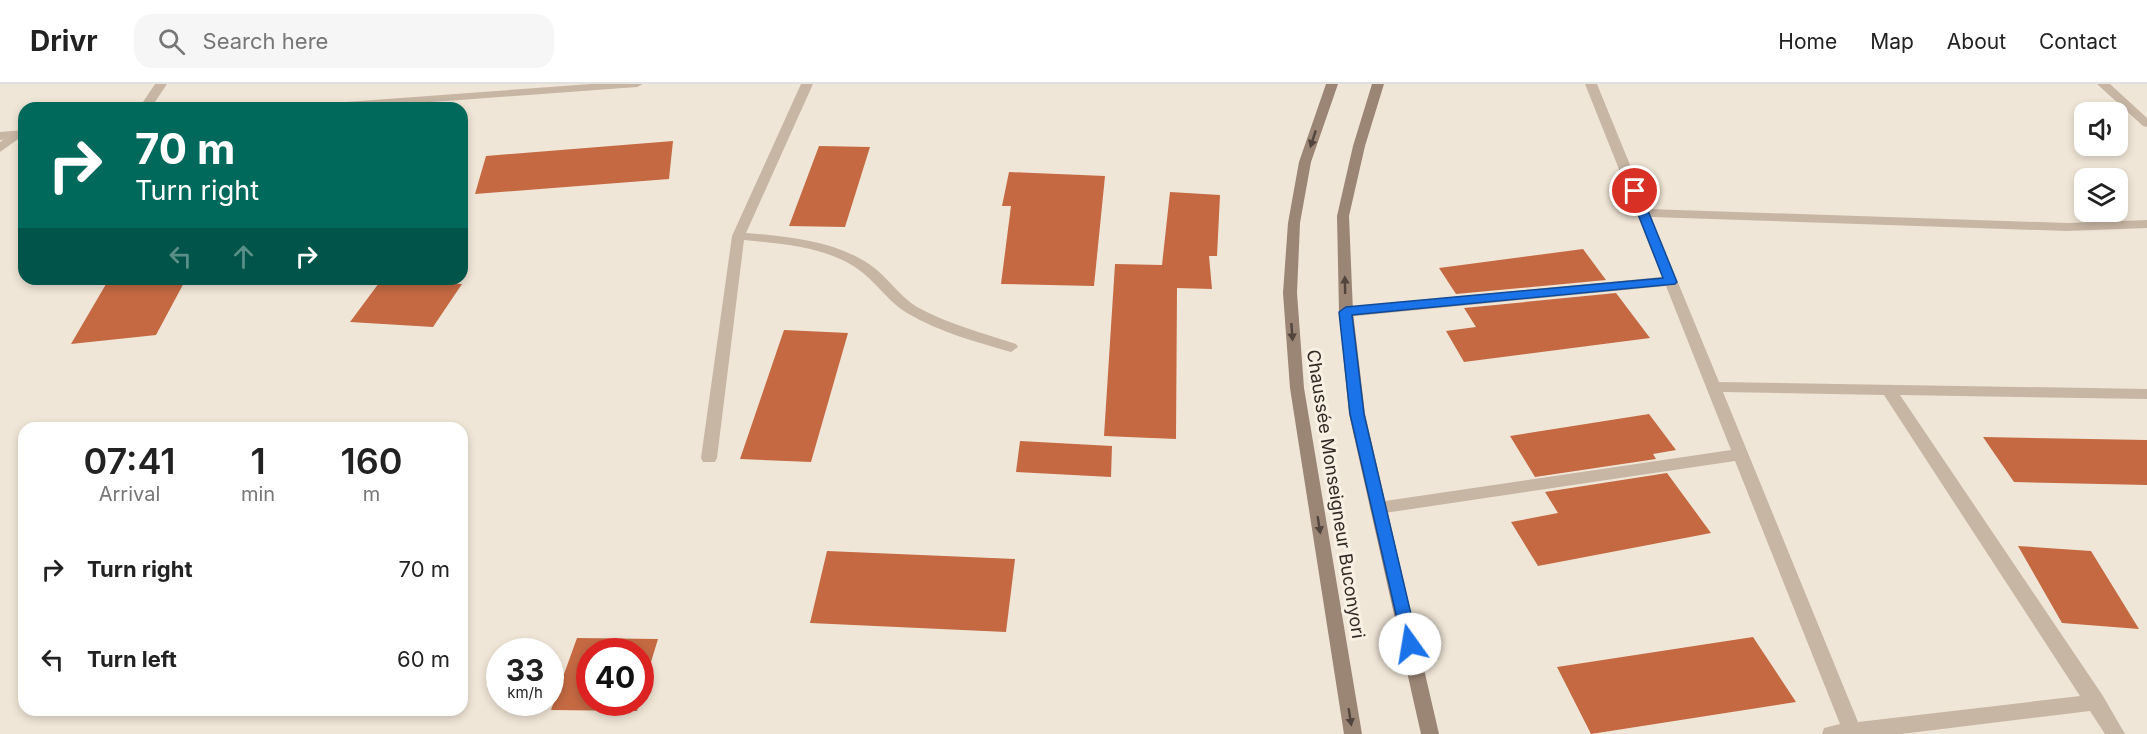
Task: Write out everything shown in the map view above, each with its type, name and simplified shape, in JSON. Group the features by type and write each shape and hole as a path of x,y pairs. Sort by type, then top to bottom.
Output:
{"street":[{"path":"149,102 161,84"},
{"path":"388,102 638,84"},
{"path":"709,458 738,236 807,84"},
{"name":"Chaussée Monseigneur Buconyori","path":"1332,84 1305,162 1294,223 1290,293 1297,388 1353,734"},
{"name":"Chaussée Monseigneur Buconyori","path":"1378,84 1359,146 1343,216 1346,312 1357,414 1430,734"},
{"path":"1591,84 1852,730"},
{"path":"2103,84 2147,124"},
{"path":"0,136 18,134"},
{"path":"0,148 18,135"},
{"path":"1643,213 2067,227 2147,224"},
{"path":"738,236 782,239 853,262 864,267 899,301 939,324 1011,347"},
{"path":"1346,312 1671,282"},
{"path":"1714,387 2147,394"},
{"path":"1888,389 2116,734"},
{"path":"1378,508 1741,454"},
{"path":"1831,734 2096,702"}],"building":[{"path":"673,141 669,179 475,194 486,156"},
{"path":"819,146 870,147 845,227 789,226"},
{"path":"1009,172 1105,176 1094,286 1001,284 1011,206 1002,206"},
{"path":"1170,192 1220,195 1217,256 1209,256 1212,289 1177,288 1176,439 1104,436 1115,264 1162,265"},
{"path":"1583,249 1606,280 1456,294 1439,268"},
{"path":"105,285 183,285 156,335 71,344"},
{"path":"378,285 461,285 433,327 350,322"},
{"path":"1616,293 1650,338 1464,362 1446,331 1476,327 1464,308"},
{"path":"784,330 848,333 811,462 740,459"},
{"path":"1649,414 1676,450 1653,454 1656,459 1535,477 1510,436"},
{"path":"1983,437 2147,440 2147,485 2014,482"},
{"path":"1020,441 1112,446 1111,477 1016,472"},
{"path":"1667,473 1711,533 1538,566 1511,522 1558,513 1545,492"},
{"path":"2018,546 2091,551 2139,629 2062,623"},
{"path":"827,551 1015,559 1006,632 810,623"},
{"path":"1753,637 1796,702 1591,734 1557,667"},
{"path":"654,639 658,639 654,652"},
{"path":"576,641 576,710 564,710 564,674"}],"route":[{"path":"1410,644 1357,414 1346,312 1671,282 1635,191"}]}
